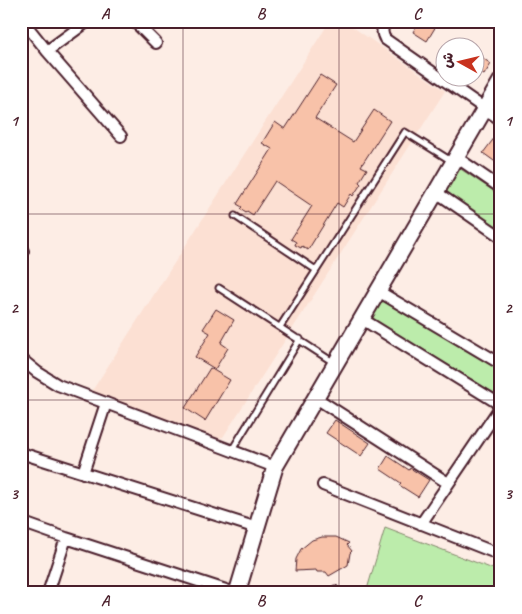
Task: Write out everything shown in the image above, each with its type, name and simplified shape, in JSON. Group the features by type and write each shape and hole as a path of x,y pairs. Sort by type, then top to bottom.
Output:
{"street":[{"path":"23,21 121,136"},
{"path":"47,51 88,21"},
{"path":"134,21 156,43"},
{"path":"386,21 382,30 385,39 501,120"},
{"path":"21,522 236,593 275,467 501,81"},
{"path":"454,160 501,188"},
{"path":"436,192 501,237"},
{"path":"378,290 501,364"},
{"path":"362,319 501,406 421,524"},
{"path":"21,360 47,379 58,384 275,467"},
{"path":"316,398 448,483"},
{"path":"83,473 106,403"},
{"path":"21,453 257,528"},
{"path":"322,485 501,555"},
{"path":"48,593 66,538"}],"lane":[{"path":"280,327 405,132 454,160"},
{"path":"235,216 316,270"},
{"path":"219,288 336,363"},
{"path":"232,451 300,340"}],"shaded area":[{"path":"330,21 344,21 434,83 434,88 441,88 445,91 223,437 217,439 92,391"}],"green space":[{"path":"459,168 501,196 501,230 443,191"},
{"path":"382,299 501,370 501,397 370,318"},
{"path":"385,528 501,572 501,593 366,593"}],"building":[{"path":"419,21 439,21 427,41 413,32"},
{"path":"484,59 491,64 484,75"},
{"path":"320,75 336,85 315,118 353,142 374,110 390,121 361,166 367,169 359,182 361,184 353,196 351,194 343,207 337,203 308,250 302,246 301,248 295,245 296,242 291,239 312,206 275,181 253,215 240,209 242,207 237,204 272,149 262,143 275,122 285,129"},
{"path":"501,129 501,166 483,153"},
{"path":"216,309 234,320 221,343 228,348 215,369 195,357 210,333 203,329"},
{"path":"210,368 230,380 205,421 185,408"},
{"path":"335,420 370,443 361,456 326,433"},
{"path":"388,456 429,480 418,497 399,485 401,483 380,469"},
{"path":"322,537 336,537 349,543 347,545 352,551 348,565 329,576 326,572 317,572 316,570 295,571 296,559 301,549 312,540"}]}
